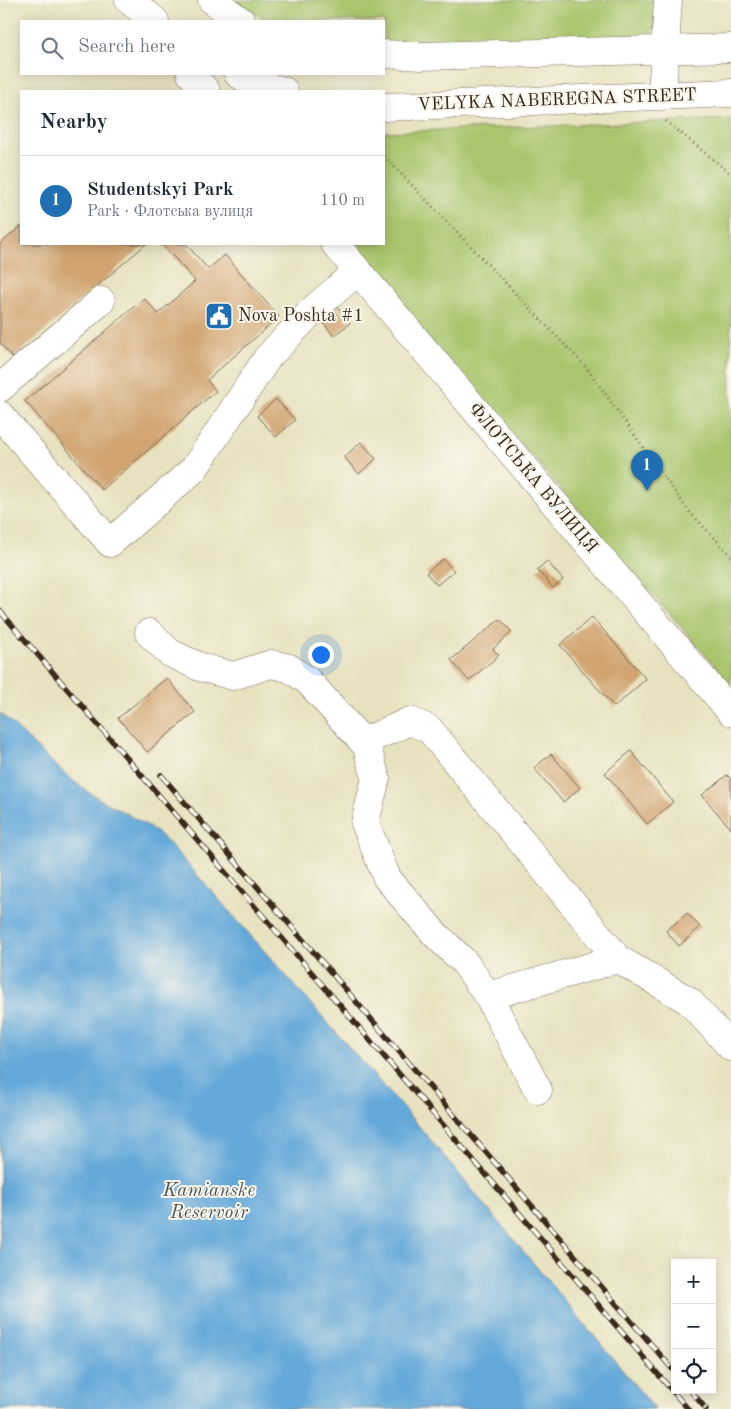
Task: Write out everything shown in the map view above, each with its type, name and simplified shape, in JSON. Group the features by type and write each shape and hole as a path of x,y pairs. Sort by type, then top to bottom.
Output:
{"street":[{"path":"212,0 240,20"},
{"path":"649,96 665,50 668,0"},
{"path":"137,9 154,20"},
{"path":"385,54 422,56 731,48"},
{"path":"193,75 205,90"},
{"path":"250,80 281,90"},
{"name":"VELYKA NABEREGNA STREET","path":"385,107 731,93"},
{"name":"ФЛОТСЬКА ВУЛИЦЯ","path":"336,245 731,712"},
{"path":"0,415 110,543 194,469 268,357 316,307 358,271"},
{"path":"0,388 101,301"},
{"path":"149,633 170,653 200,667 233,676 271,664 289,668 308,681 362,742 410,721 429,729 618,959 689,1001 731,1047"},
{"path":"365,741 376,778 365,824 387,878 434,933 465,963 488,996 538,1090"},
{"path":"488,996 618,959"}],"path":[{"path":"649,96 731,174"},
{"path":"385,157 587,368 687,509 731,556"}],"green space":[{"path":"230,0 659,0 654,29 641,41 385,44 385,20 267,20"},
{"path":"731,119 731,684 394,298 351,245 385,245 385,132"}],"water":[{"name":"Kamianske Reservoir","path":"0,713 76,783 99,799 148,826 169,843 423,1131 655,1409 0,1409"}],"building":[{"path":"20,227 20,245 145,245 13,358 0,343 0,244"},
{"path":"163,245 187,245 208,269 225,255 279,317 207,380 216,391 102,490 25,401 144,298 158,314 195,281"},
{"path":"337,307 350,323 334,336 321,320"},
{"path":"276,399 295,420 276,437 257,416"},
{"path":"361,442 376,459 359,474 344,457"},
{"path":"443,559 454,571 437,585 426,573"},
{"path":"547,561 563,580 553,588 537,570"},
{"path":"592,617 646,679 614,707 560,645"},
{"path":"500,619 512,632 493,649 499,655 469,681 451,660"},
{"path":"167,678 195,712 147,752 118,718"},
{"path":"631,751 673,802 647,824 605,773"},
{"path":"551,754 580,788 563,802 534,768"},
{"path":"727,775 731,779 731,829 702,795"},
{"path":"687,913 700,927 679,946 666,931"}],"railway":[{"path":"0,611 688,1409"},
{"path":"161,775 671,1367"},
{"path":"693,1394 706,1409"}],"place":[{"name":"Nova Poshta #1","path":"219,316"},
{"name":"Studentskyi Park","path":"647,491"}]}
